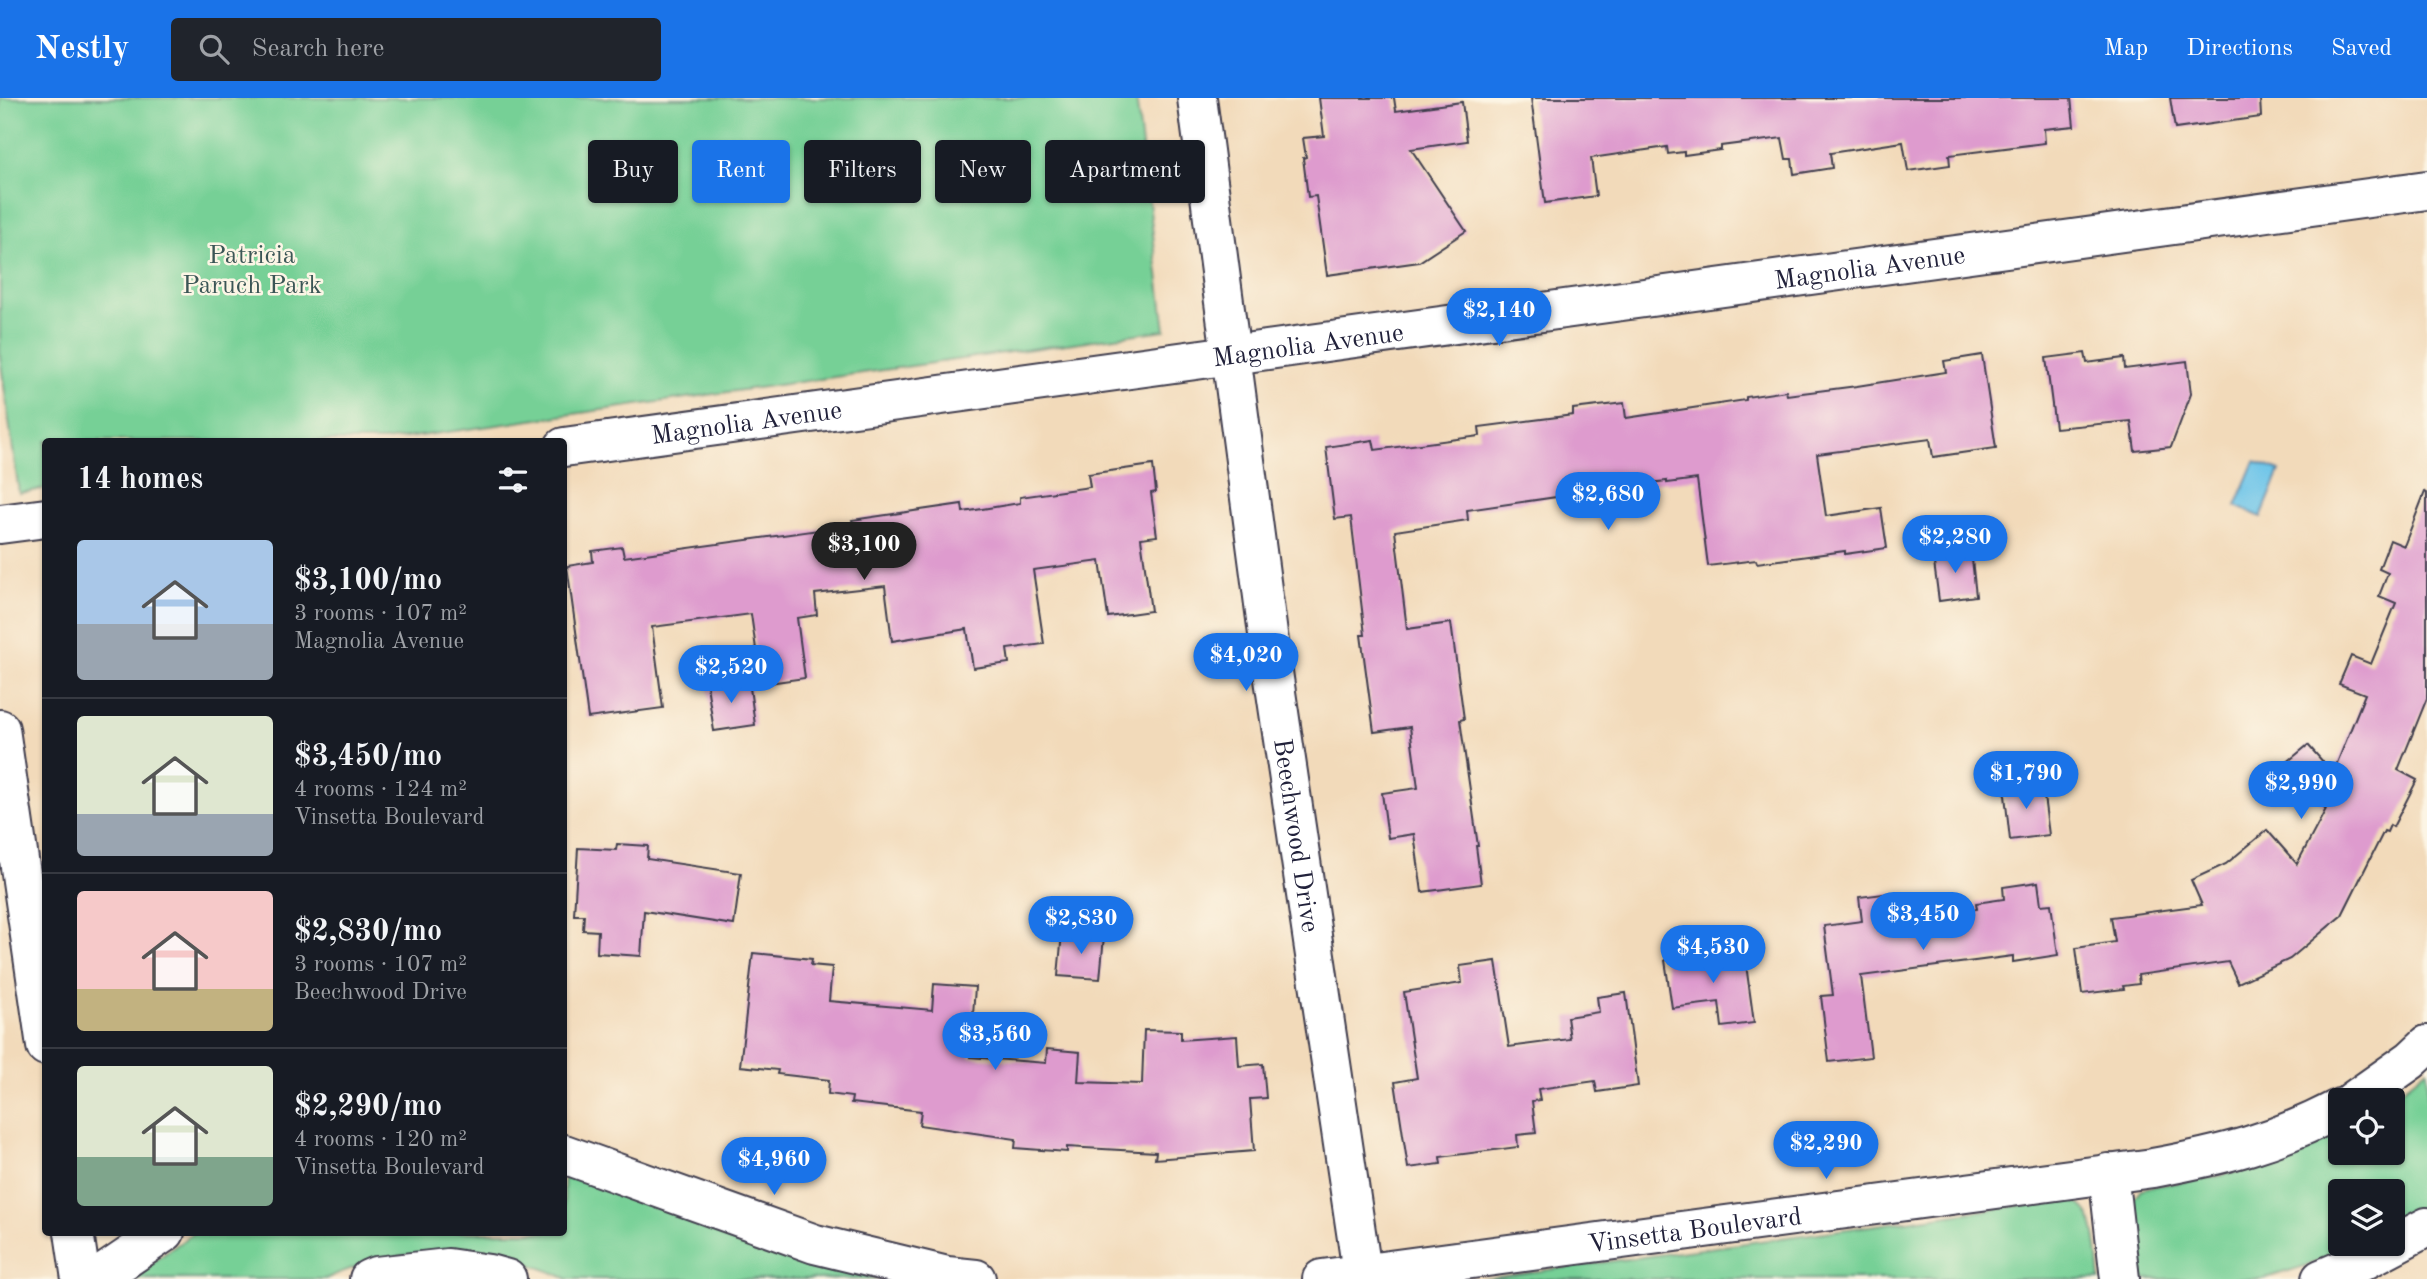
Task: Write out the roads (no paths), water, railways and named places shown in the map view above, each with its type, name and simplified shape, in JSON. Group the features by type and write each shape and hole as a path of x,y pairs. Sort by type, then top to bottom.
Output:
{"street":[{"name":"Beechwood Drive","path":"1197,98 1275,686 1363,1277"},
{"name":"Magnolia Avenue","path":"567,447 2427,190"},
{"path":"0,524 42,519"},
{"path":"0,729 16,964 42,1035"},
{"path":"2371,1088 2427,1045"},
{"name":"Vinsetta Boulevard","path":"1322,1279 1363,1277 2175,1164 2245,1149 2278,1138 2328,1114"},
{"path":"567,1155 815,1244 947,1276 976,1279"},
{"path":"2108,1173 2120,1279"},
{"path":"2321,1279 2361,1262 2427,1227"},
{"path":"75,1236 81,1279"},
{"path":"96,1279 158,1236"},
{"path":"369,1279 448,1268 506,1279"}],"water":[{"path":"2255,461 2280,471 2261,517 2236,506"}],"park label":[{"name":"Patricia Paruch Park","path":"252,269"}]}
